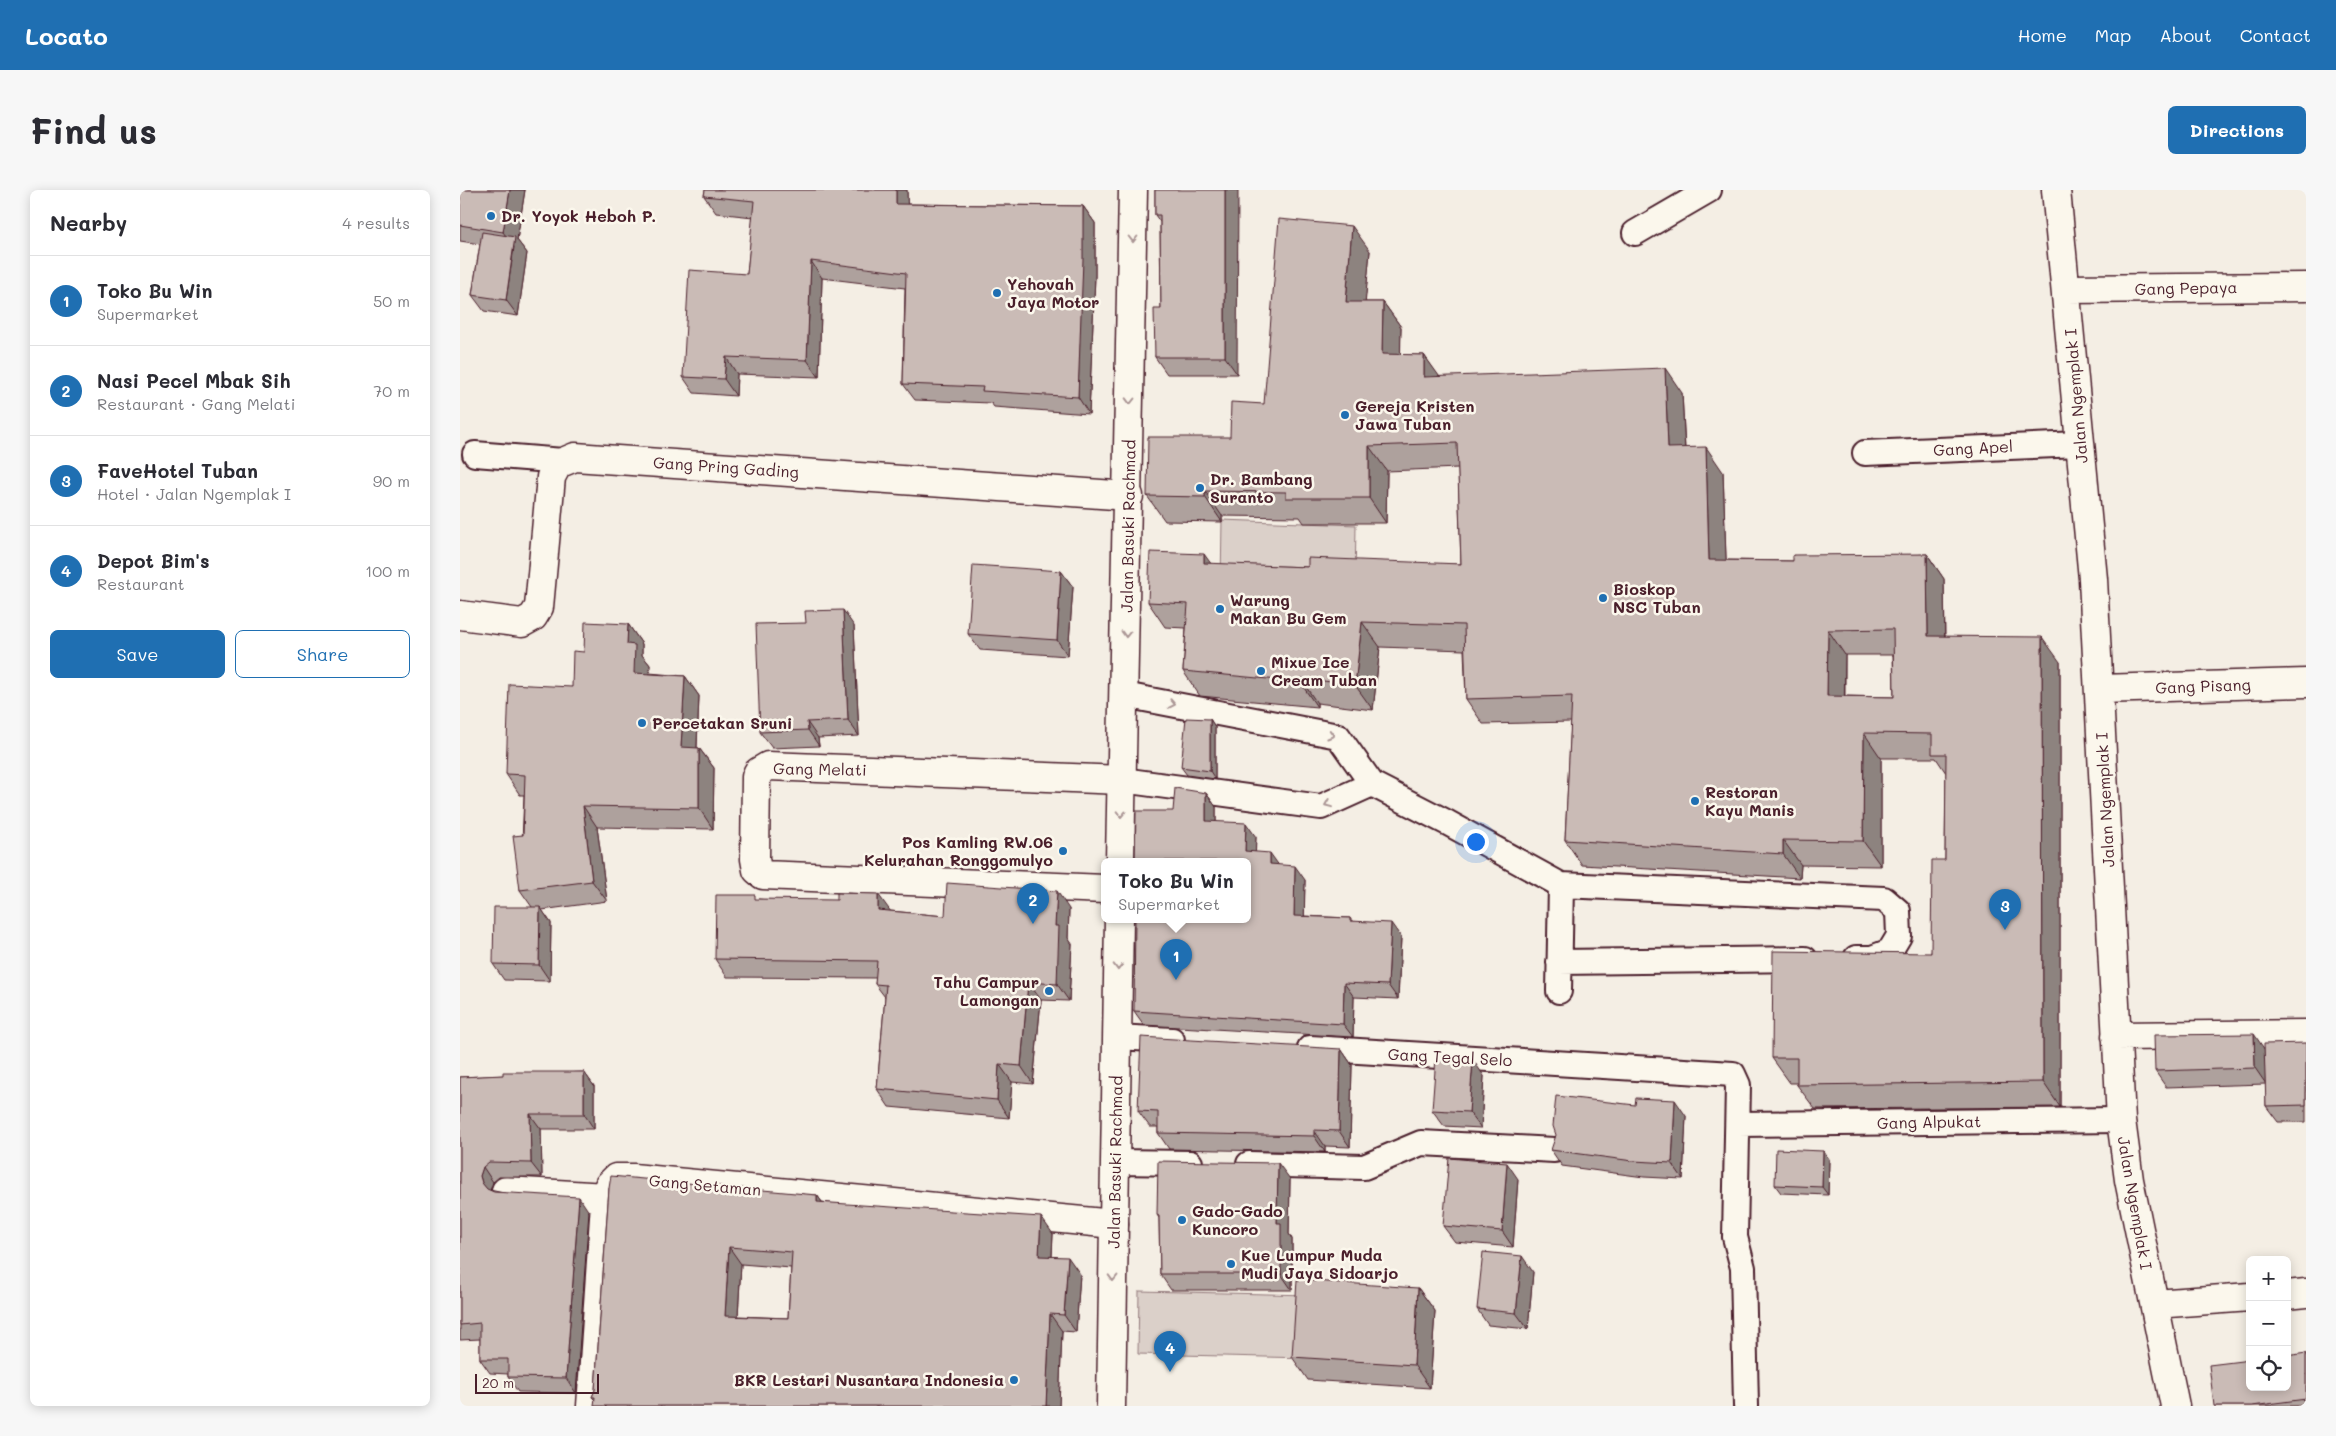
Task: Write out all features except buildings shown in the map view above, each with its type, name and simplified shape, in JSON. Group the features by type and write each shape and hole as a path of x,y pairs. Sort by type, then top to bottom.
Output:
{"street":[{"name":"Jalan Basuki Rachmad","path":"1120,858 1129,496 1133,190"},
{"name":"Jalan Ngemplak I","path":"2056,190 2080,444 2100,689 2121,1120 2129,1180 2175,1406"},
{"name":"Gang Pepaya","path":"2066,290 2306,287"},
{"name":"Gang Pring Gading","path":"563,461 583,457 1129,496"},
{"path":"460,615 522,623 530,620 536,612 540,595 550,482 555,468 563,461"},
{"name":"Gang Pisang","path":"2100,689 2306,683"},
{"name":"Gang Melati","path":"1101,890 763,875 758,872 755,859 756,777 763,769 771,766 1122,780"},
{"name":"Jalan Basuki Rachmad","path":"1111,1406 1119,923"},
{"path":"2116,1036 2306,1034"},
{"name":"Gang Setaman","path":"606,1197 608,1185 612,1180 632,1178 1114,1224"},
{"path":"506,1191 606,1197 591,1406"},
{"path":"2291,1295 2306,1293"},
{"path":"2155,1304 2246,1297"}],"lane":[{"path":"1635,233 1709,190"},
{"name":"Gang Apel","path":"1865,453 2080,444"},
{"path":"475,454 563,461"},
{"path":"1124,695 1338,736 1372,784 1561,885 1884,899 1898,911 1899,936 1890,951 1872,958 1559,962"},
{"path":"1122,780 1321,807 1372,784"},
{"path":"1559,990 1561,885"},
{"path":"1116,1037 1196,1042"},
{"name":"Gang Tegal Selo","path":"1285,1047 1733,1074 1738,1082 1738,1124"},
{"name":"Gang Alpukat","path":"1738,1124 2121,1120"},
{"path":"1738,1124 1735,1237 1743,1268 1746,1406"},
{"path":"1115,1162 1364,1167 1421,1143 1554,1150"}],"shaded area":[{"path":"1222,520 1356,525 1355,583 1221,584"},
{"path":"1139,1291 1309,1295 1307,1358 1138,1354"}],"place":[{"name":"Dr. Yoyok Heboh P.","path":"491,216"},
{"name":"Yehovah Jaya Motor","path":"997,293"},
{"name":"Gereja Kristen Jawa Tuban","path":"1345,415"},
{"name":"Dr. Bambang Suranto","path":"1200,488"},
{"name":"Bioskop NSC Tuban","path":"1603,598"},
{"name":"Warung Makan Bu Gem","path":"1220,609"},
{"name":"Mixue Ice Cream Tuban","path":"1261,671"},
{"name":"Percetakan Sruni","path":"642,723"},
{"name":"Restoran Kayu Manis","path":"1695,801"},
{"name":"Pos Kamling RW.06 Kelurahan Ronggomulyo","path":"1063,851"},
{"name":"Nasi Pecel Mbak Sih","path":"1033,924"},
{"name":"FaveHotel Tuban","path":"2005,930"},
{"name":"Toko Bu Win","path":"1176,980"},
{"name":"Tahu Campur Lamongan","path":"1049,991"},
{"name":"Gado-Gado Kuncoro","path":"1182,1220"},
{"name":"Kue Lumpur Muda Mudi Jaya Sidoarjo","path":"1231,1264"},
{"name":"Depot Bim's","path":"1170,1372"},
{"name":"BKR Lestari Nusantara Indonesia","path":"1014,1380"}]}
